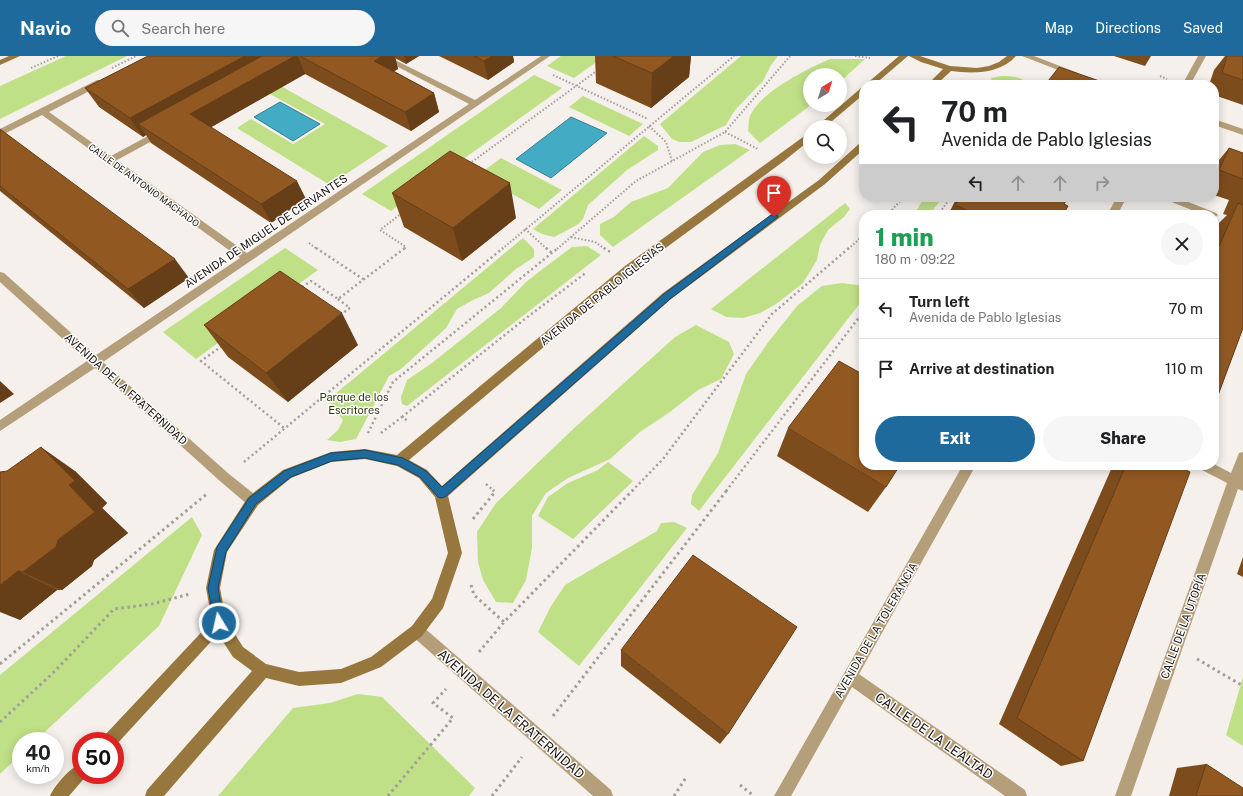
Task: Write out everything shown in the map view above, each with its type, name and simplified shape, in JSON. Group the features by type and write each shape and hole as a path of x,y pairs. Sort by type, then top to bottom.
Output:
{"main road":[{"path":"0,63 16,56"},
{"path":"876,80 904,56"},
{"path":"913,56 927,63 949,68 976,70 994,67 1008,61 1012,56"},
{"path":"936,80 949,68"},
{"path":"828,120 859,94"},
{"name":"AVENIDA DE PABLO IGLESIAS","path":"399,461 629,270 781,160 803,141"},
{"path":"441,494 667,296 822,182 859,149"},
{"path":"365,454 399,461 423,474 441,494 455,553 438,603 417,631 376,662 341,676 299,679 263,670 238,652 219,623 213,588 221,550 253,501 287,474 331,457 365,454"},
{"path":"117,732 219,623"},
{"path":"153,796 263,670"},
{"path":"58,796 72,781"}],"street":[{"path":"381,56 475,104"},
{"name":"AVENIDA DE MIGUEL DE CERVANTES","path":"0,426 546,56"},
{"path":"1026,56 1081,75"},
{"path":"1189,80 1202,56"},
{"path":"0,133 111,77"},
{"name":"CALLE DE ANTONIO MACHADO","path":"42,111 247,258"},
{"path":"1219,124 1243,132"},
{"path":"110,160 173,126"},
{"path":"1181,202 1201,210"},
{"name":"AVENIDA DE LA FRATERNIDAD","path":"0,276 225,478 253,501"},
{"name":"CALLE DE LA UTOPÍA","path":"1123,796 1176,647 1239,483 1243,457"},
{"name":"AVENIDA DE LA TOLERANCIA","path":"782,796 967,470"},
{"path":"1214,470 1239,483"},
{"name":"AVENIDA DE LA FRATERNIDAD","path":"417,631 605,796"},
{"name":"CALLE DE LA LEALTAD","path":"850,677 1019,796"}],"path":[{"path":"0,664 734,56"},
{"path":"465,168 600,69"},
{"path":"548,73 648,119"},
{"path":"649,126 666,142 672,161"},
{"path":"725,132 744,140 761,150"},
{"path":"892,210 899,202"},
{"path":"338,299 406,247 380,230 404,212"},
{"path":"525,229 552,253"},
{"path":"289,230 363,279"},
{"path":"571,237 594,242 612,253"},
{"path":"388,796 453,718 433,703 504,622 663,459 772,314 859,239"},
{"path":"299,290 311,281 350,308 338,317"},
{"path":"492,796 859,318"},
{"path":"225,343 201,361 284,428"},
{"path":"0,722 53,673 114,609 152,604 213,588"},
{"path":"1176,647 1243,686"},
{"path":"674,796 687,776"},
{"path":"740,785 754,796"}],"green space":[{"path":"66,56 127,56 0,119 0,86"},
{"path":"561,56 605,56 574,78 547,66"},
{"path":"741,56 778,56 771,65 763,81 735,110 726,125 691,142 679,142 672,139 660,124"},
{"path":"830,59 865,59 847,76 847,68 811,68"},
{"path":"803,72 803,111 760,143 748,131 749,118 755,107 763,98"},
{"path":"534,75 562,88 391,211 362,194"},
{"path":"1002,76 1024,80 992,80 991,78"},
{"path":"270,80 388,146 330,185 237,128 251,119 293,144 325,124 257,87"},
{"path":"583,96 643,124 629,136 569,107"},
{"path":"644,136 658,146 658,150 627,170 588,205 583,219 577,225 554,237 542,234 533,229"},
{"path":"735,144 750,150 613,247 600,235 600,224 614,217 631,202 668,188 703,152 720,145"},
{"path":"501,158 562,190 539,209 478,175"},
{"path":"921,202 939,202 933,210 917,210"},
{"path":"845,203 850,209 844,217 828,230 820,245 817,260 803,283 776,304 760,313 743,318 726,317 711,309"},
{"name":"Parque de los Escritores","path":"523,238 534,249 534,257 516,269 489,293 457,309 446,328 401,369 389,376 356,439 340,442 327,440 338,430 343,420 328,400"},
{"name":"Parque de los Escritores","path":"587,246 601,255 407,406 402,404 401,397 407,380 432,363 501,308 526,282 572,247"},
{"path":"285,248 318,270 196,359 163,332"},
{"path":"842,283 859,285 859,304 699,511 691,504 692,495 718,453 746,374 769,341 798,305 822,286"},
{"path":"696,325 729,342 734,354 721,379 698,390 670,412 640,432 610,459 568,478 546,493 532,516 532,548 526,580 513,603 496,602 483,580 478,562 477,532 496,503 572,430 675,337"},
{"path":"608,462 633,481 573,539 538,516 548,497 568,483 598,470"},
{"path":"192,517 202,535 159,626 45,732 12,732 12,763 0,774 0,675"},
{"path":"674,522 687,528 579,666 538,632 551,606 565,585 657,531 661,523"},
{"path":"1243,677 1243,746 1226,735"},
{"path":"358,694 382,697 475,788 469,796 218,796 293,708 330,703"}],"water":[{"path":"280,102 320,124 293,141 254,117"},
{"path":"571,117 607,133 551,178 516,159"}],"building":[{"path":"148,56 245,56 130,118 85,88"},
{"path":"262,56 295,56 190,114 297,181 261,204 138,124"},
{"path":"300,56 382,56 374,61 434,93 405,112"},
{"path":"474,56 492,56 484,61"},
{"path":"613,56 674,56 652,73"},
{"path":"1227,56 1243,56 1243,80 1222,73"},
{"path":"1059,67 1097,80 1049,80"},
{"path":"0,129 175,259 128,289 0,186"},
{"path":"1229,148 1243,153 1243,179 1219,170"},
{"path":"450,151 510,183 453,228 392,193"},
{"path":"957,202 1065,202 1064,204 1068,206 1066,210 966,210 955,205"},
{"path":"1238,203 1243,205 1243,328 1219,393 1219,247"},
{"path":"280,271 342,313 266,373 204,325"},
{"path":"839,361 859,372 859,470 897,470 886,487 788,428"},
{"path":"41,447 75,481 69,485 95,512 58,540 56,547 23,572 18,571 0,585 0,472 7,471"},
{"path":"1124,470 1186,470 1190,472 1083,761 1017,718"},
{"path":"693,555 797,627 728,734 621,650"},
{"path":"1206,764 1243,788 1243,796 1196,796"}],"route":[{"path":"219,623 213,588 221,550 253,501 287,474 331,457 365,454 399,461 423,474 441,494 667,296 774,217"}]}
